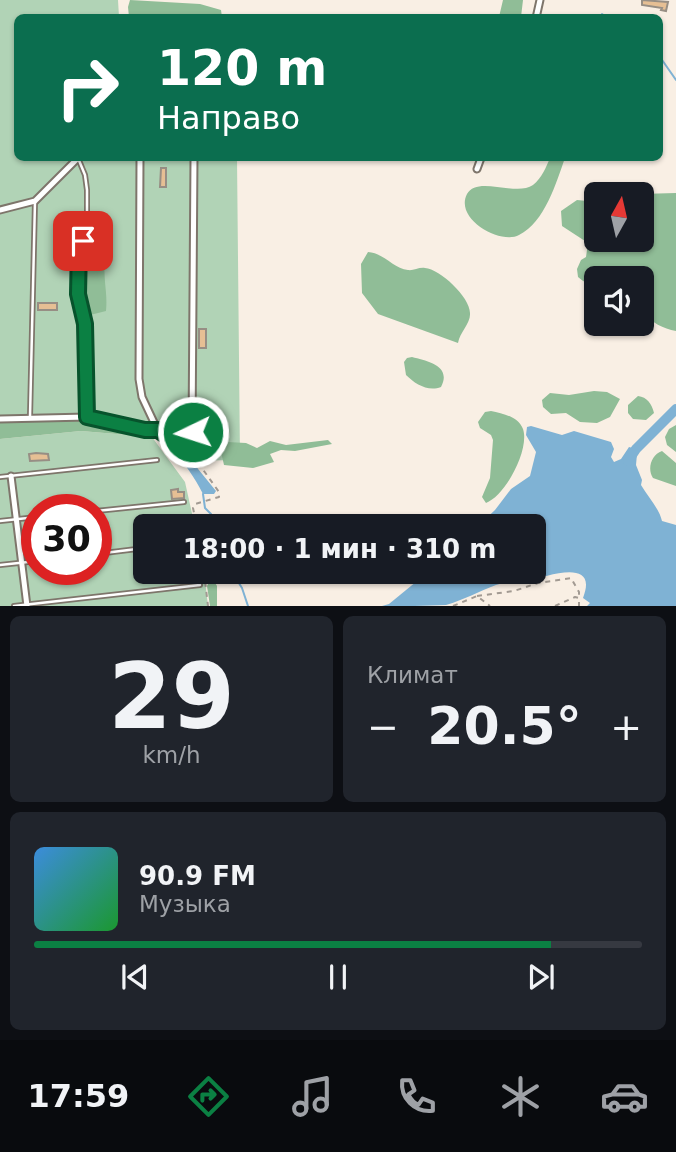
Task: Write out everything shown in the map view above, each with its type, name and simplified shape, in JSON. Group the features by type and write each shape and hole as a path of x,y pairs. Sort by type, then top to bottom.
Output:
{"street":[{"path":"0,210 35,201 75,161"},
{"path":"140,161 139,379 142,397 158,430 168,437 178,439 190,437 193,432 194,161"},
{"path":"477,169 480,161"},
{"path":"0,419 87,417 145,430 158,430"},
{"path":"11,476 21,550"},
{"path":"25,585 27,605"}],"lane":[{"path":"79,161 85,174 87,190 88,233 79,247 78,294 85,324 87,417"},
{"path":"30,417 35,201"},
{"path":"0,477 157,460"},
{"path":"112,509 184,502"},
{"path":"0,521 21,519"},
{"path":"112,552 133,549"},
{"path":"0,565 21,563"},
{"path":"14,606 200,584"}],"path":[{"path":"190,437 194,457 219,492 219,497 215,500 195,504 194,514"},
{"path":"453,606 477,596 571,578 579,592 579,606"},
{"path":"205,584 208,606"},
{"path":"477,596 490,606"},
{"path":"555,606 575,597 579,598"}],"green space":[{"path":"0,0 118,0 119,14 14,14 14,161 237,161 240,460 177,461 151,426 0,421"},
{"path":"130,0 200,4 221,10 222,14 129,14"},
{"path":"503,0 523,0 521,14 500,14"},
{"path":"548,161 564,161 543,212 519,235 511,237 491,233 473,221 467,212 465,203 467,194 472,189 479,186 526,188 533,185"},
{"path":"676,193 676,331 654,322 654,266 584,266 584,281 578,277 577,269 587,252 654,252 654,194"},
{"path":"577,200 584,201 584,240 562,226 561,211"},
{"path":"90,238 101,242 106,311 90,315 78,288 79,243"},
{"path":"368,252 379,255 403,269 423,268 438,273 460,292 470,313 458,343 378,314 362,293 361,264"},
{"path":"412,357 441,369 444,380 441,387 422,386 406,375 404,362"},
{"path":"607,392 620,399 610,417 597,423 580,422 566,413 551,414 543,407 542,400 550,393 569,395"},
{"path":"638,396 646,399 654,413 646,420 633,419 628,413 628,405"},
{"path":"491,411 518,421 524,438 519,460 508,482 486,503 482,497 490,478 493,440 491,435 480,428 478,422 485,412"},
{"path":"84,419 151,426 152,437 81,431 0,439 0,421"},
{"path":"676,425 676,452 667,445 665,437 669,429"},
{"path":"81,431 152,437 185,482 192,514 133,514 133,584 205,584 208,606 0,606 0,439"},
{"path":"328,440 332,444 295,451 281,450 270,454 274,462 253,468 224,465 221,452 227,442 246,443 257,448 270,441 286,445"},
{"path":"662,451 676,463 676,486 653,478 651,474 653,459"},
{"path":"207,586 217,586 217,606 210,606"}],"water":[{"path":"527,427 562,435 574,431 611,442 614,449 611,457 614,462 621,459 629,447 636,449 636,465 642,480 641,485 662,521 676,525 676,606 587,606 590,603 583,598 586,585 584,577 569,572 546,576 546,514 491,514 511,489 530,476 536,452 526,435"},
{"path":"173,446 180,446 188,454 216,491 214,494 203,494 172,449"},
{"path":"413,584 504,584 446,605 382,606 389,604"}],"building":[{"path":"642,0 668,2 666,11 642,5"},
{"path":"161,168 166,168 166,187 160,187"},
{"path":"38,303 57,303 57,310 38,310"},
{"path":"199,329 206,329 206,348 199,348"},
{"path":"29,454 48,454 49,460 30,461"},
{"path":"178,489 178,492 184,492 184,498 172,499 171,490"}],"waterway":[{"path":"663,61 676,80"},
{"path":"628,461 636,449 676,409"},
{"path":"203,494 205,508 211,514"},
{"path":"240,584 248,606"}],"route":[{"path":"83,241 79,247 78,294 85,324 87,417 145,430 158,430 168,437 178,439 186,439 193,432"}]}
